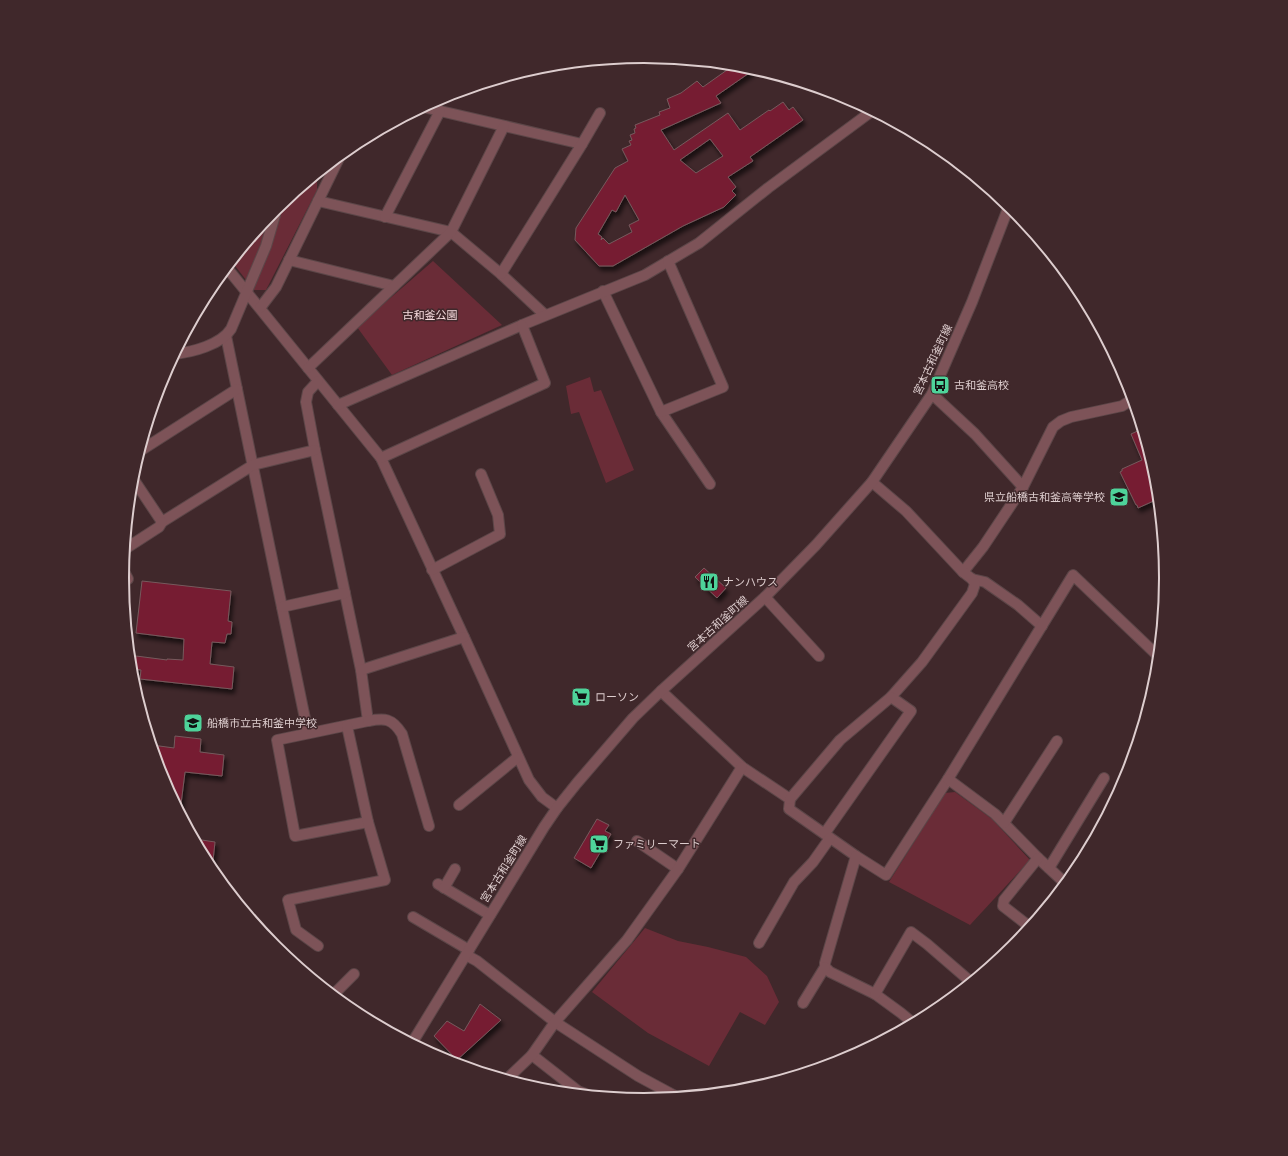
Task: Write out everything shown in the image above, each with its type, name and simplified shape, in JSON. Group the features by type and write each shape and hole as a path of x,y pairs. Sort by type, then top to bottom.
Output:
{"street":[{"path":"432,109 582,144"},
{"path":"385,217 440,111"},
{"path":"501,274 600,113"},
{"path":"338,405 545,315 646,275 699,243 768,188 868,114"},
{"path":"308,368 451,232 504,126"},
{"path":"260,308 276,287 337,164"},
{"path":"318,201 451,232 501,274 545,315"},
{"name":"宮本古和釜町線","path":"414,1039 557,808 588,770 633,718 765,597 816,545 872,482 932,394 972,302 1006,213"},
{"path":"181,353 191,352 226,336 231,329 266,246 273,221"},
{"path":"289,260 394,286"},
{"path":"661,412 723,387 668,261"},
{"path":"230,272 380,458 464,637 518,757 535,789 542,797 557,808"},
{"path":"603,291 661,412 710,484"},
{"path":"380,458 545,383 522,325"},
{"path":"226,336 308,733"},
{"path":"318,381 308,392 306,402 361,670 368,721"},
{"path":"146,448 237,389"},
{"path":"932,394 975,434 1023,487"},
{"path":"963,572 983,547 1023,487 1053,427 1061,421 1071,417 1122,406 1128,402"},
{"path":"130,546 159,527 162,522 253,466 315,450"},
{"path":"432,570 500,534 498,515 481,474"},
{"path":"872,482 906,511 963,572 972,578 985,582 1018,605 1042,626"},
{"path":"138,486 162,522"},
{"path":"972,578 975,584 972,593 922,662 891,697 840,740 790,799 789,809 886,875 948,779 1073,575 1154,652"},
{"path":"282,607 345,593"},
{"path":"765,597 819,656"},
{"path":"361,670 464,637"},
{"path":"661,691 742,767 790,799"},
{"path":"759,943 794,882 813,862 827,835 911,711 891,697"},
{"path":"368,822 295,836 277,740 368,721 381,719 390,721 397,726 402,734 429,826"},
{"path":"318,946 296,930 288,900 385,880 368,822 347,726"},
{"path":"1004,823 1057,741"},
{"path":"460,805 518,757"},
{"path":"511,1075 532,1055 555,1022 627,940 678,869 742,767"},
{"path":"1049,868 1104,778"},
{"path":"948,779 995,814 1038,858 1062,879"},
{"path":"636,841 678,869"},
{"path":"803,1003 825,967 856,856"},
{"path":"1026,924 1003,906 1004,900 1038,858"},
{"path":"455,869 441,886 490,915"},
{"path":"413,917 467,952 555,1022 638,1076 668,1092"},
{"path":"875,994 911,932 967,979"},
{"path":"825,967 830,972 875,994 909,1019"},
{"path":"337,991 354,974"},
{"path":"532,1055 575,1089"}],"green space":[{"path":"317,180 317,190 266,290 254,290 234,265 280,214"},
{"name":"古和釜公園","path":"433,261 502,325 392,375 357,327"},
{"path":"590,377 594,392 601,390 634,470 606,483 579,412 571,414 566,386"},
{"path":"955,792 992,819 1030,860 970,925 889,882 945,793"},
{"path":"645,928 678,941 746,957 767,976 779,1002 765,1025 740,1012 709,1066 648,1033 592,992"}],"building":[{"path":"727,70 748,74 716,96 721,103 661,130 674,150 728,113 740,130 783,102 789,110 793,107 803,120 750,157 753,161 728,177 736,187 732,191 736,195 724,207 683,226 613,266 599,266 575,240 576,228 615,168 628,161 622,149 631,145 629,141 632,140 630,135 635,133 635,125 660,115 659,112 670,108 667,99 681,93 697,81 703,87","holes":["710,139 723,156 696,173 680,160","625,195 639,220 629,225 632,232 609,244 603,238 601,240 602,237 598,234 612,210 616,212"]},
{"path":"1137,431 1153,501 1138,508 1120,472 1122,469 1142,460 1131,434"},
{"path":"704,568 726,588 717,598 695,577"},
{"path":"142,581 231,591 228,621 232,622 231,634 227,634 225,643 212,642 210,664 234,667 232,689 140,679 141,670 137,669 136,656 167,660 183,660 184,639 136,633"},
{"path":"175,736 201,739 200,752 224,755 222,776 185,772 181,804 157,746 174,748"},
{"path":"597,819 609,825 605,831 611,834 591,868 574,858"},
{"path":"201,840 215,842 213,859"},
{"path":"480,1004 501,1020 459,1059 454,1057 434,1036 447,1021 464,1031"}],"place":[{"name":"古和釜高校","path":"940,385"},
{"name":"県立船橋古和釜高等学校","path":"1119,497"},
{"name":"ナンハウス","path":"709,582"},
{"name":"ローソン","path":"581,697"},
{"name":"船橋市立古和釜中学校","path":"193,723"},
{"name":"ファミリーマート","path":"599,844"}]}
